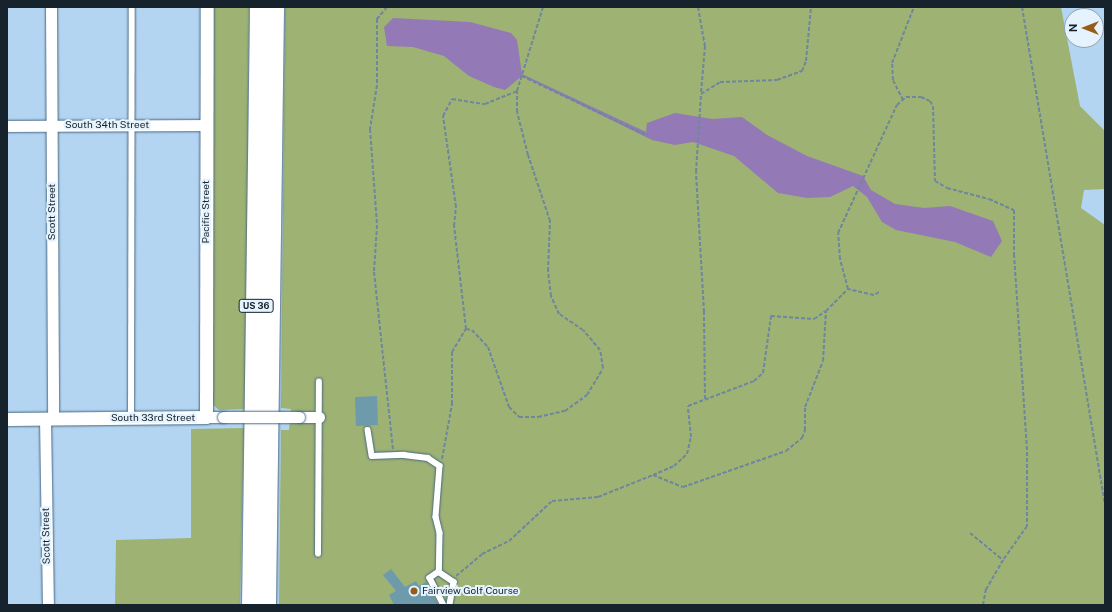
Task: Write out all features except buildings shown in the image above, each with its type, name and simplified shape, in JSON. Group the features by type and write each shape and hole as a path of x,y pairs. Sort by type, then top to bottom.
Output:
{"highway":[{"name":"US 36","path":"252,605 260,7"},
{"name":"US 36","path":"266,605 274,7"}],"street":[{"name":"Scott Street","path":"48,605 52,124 51,7"},
{"name":"Pacific Street","path":"206,417 207,7"},
{"name":"South 34th Street","path":"7,126 52,124 206,125"},
{"name":"South 33rd Street","path":"7,419 319,417"}],"lane":[{"path":"131,418 132,7"},
{"path":"318,554 319,382"},
{"path":"368,430 369,453 372,456 393,454 428,458 440,466 436,517 440,533 439,572"},
{"path":"439,572 452,580 450,605"},
{"path":"439,572 430,578 444,605"}],"path":[{"path":"387,7 377,20 377,85 370,129 377,225 374,272 393,454"},
{"path":"466,329 472,330 488,347 509,407 519,417 538,417 565,411 587,395 603,368 600,350 583,330 559,314 551,296 548,271 550,221 528,155 517,112 517,91 543,7"},
{"path":"698,7 705,46 696,172 705,400"},
{"path":"701,94 720,82 777,80 802,71 806,61 811,7"},
{"path":"902,100 893,80 892,63 914,7"},
{"path":"1022,7 1105,505"},
{"path":"522,76 648,136"},
{"path":"440,466 452,404 452,352 466,329 454,226 456,206 443,116 452,99 485,104 517,91"},
{"path":"848,290 838,239 851,199 897,106 902,100 921,97 930,101 933,106 935,181 947,188 989,199 1014,210 1014,254 1027,452 1027,526 1003,560 986,588 983,605"},
{"path":"848,290 874,295 879,292"},
{"path":"452,580 482,554 509,541 552,501 598,497 674,466 687,454 691,436 688,406 754,381 763,373 771,316 814,319 826,311 848,290"},
{"path":"654,475 683,487 786,451 802,438 805,407 823,361 826,311"},
{"path":"970,533 1003,560"}],"green space":[{"path":"211,7 249,7 246,409 219,410 212,404"},
{"name":"Fairview Golf Course","path":"285,7 1061,7 1064,23 1064,48 1069,48 1080,106 1105,131 1105,189 1084,190 1081,208 1105,225 1105,605 279,605 281,430 289,430 291,409 281,408"},
{"path":"244,428 240,605 115,605 116,540 191,538 191,429"}],"shaded area":[{"path":"393,18 470,22 511,33 517,40 522,74 646,132 647,123 675,113 712,119 742,117 767,135 807,156 863,176 871,190 895,204 924,208 950,206 993,221 1002,241 991,257 955,242 896,230 882,222 867,197 853,186 830,197 807,198 778,193 734,156 693,142 675,145 652,140 522,76 505,90 469,76 444,56 413,47 387,46 384,27"}],"place":[{"name":"Fairview Golf Course","path":"414,591"}]}
